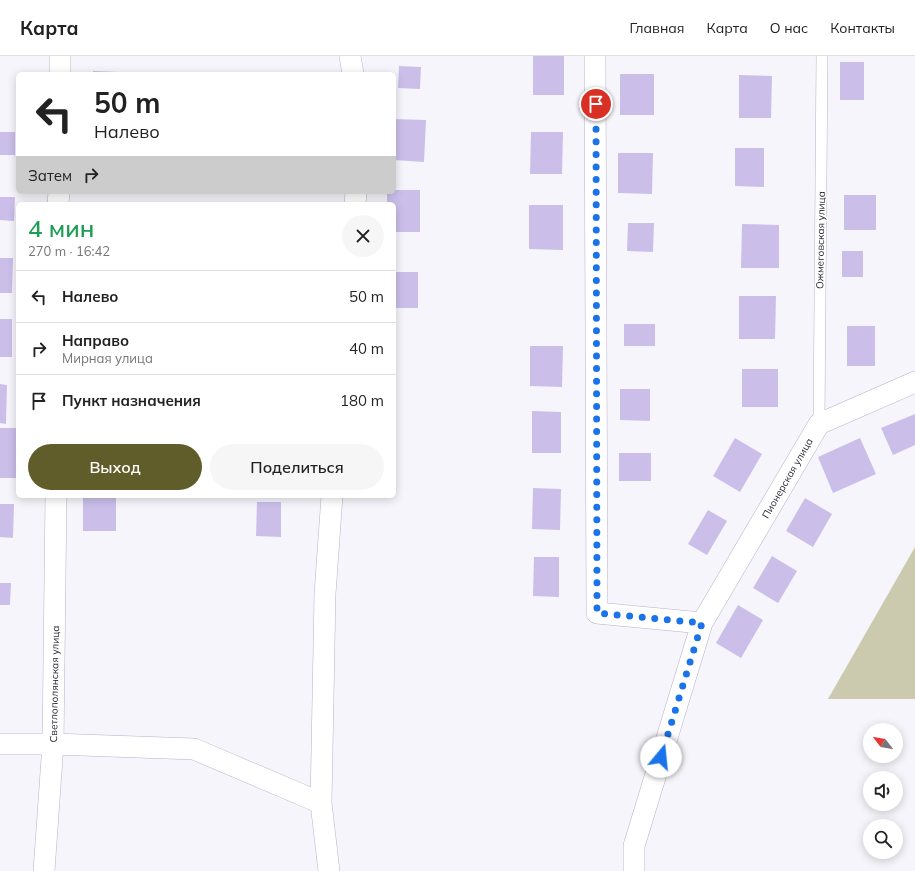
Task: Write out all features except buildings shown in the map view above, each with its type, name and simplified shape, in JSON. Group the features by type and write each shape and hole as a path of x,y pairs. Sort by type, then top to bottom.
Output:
{"street":[{"path":"60,56 60,72"},
{"path":"350,56 353,72"},
{"path":"596,56 597,613 702,623"},
{"path":"819,424 915,382"},
{"name":"Пионерская улица","path":"634,871 634,846 702,623 819,424"},
{"name":"Светлополянская улица","path":"44,871 53,744 56,498"},
{"path":"329,871 321,803 325,594 332,498"},
{"path":"0,744 53,744 194,749 321,803"}],"lane":[{"name":"Ожмеговская улица","path":"819,424 822,56"}],"green space":[{"path":"915,547 915,699 828,699"}],"route":[{"path":"596,104 597,613 702,623 661,757"}]}
